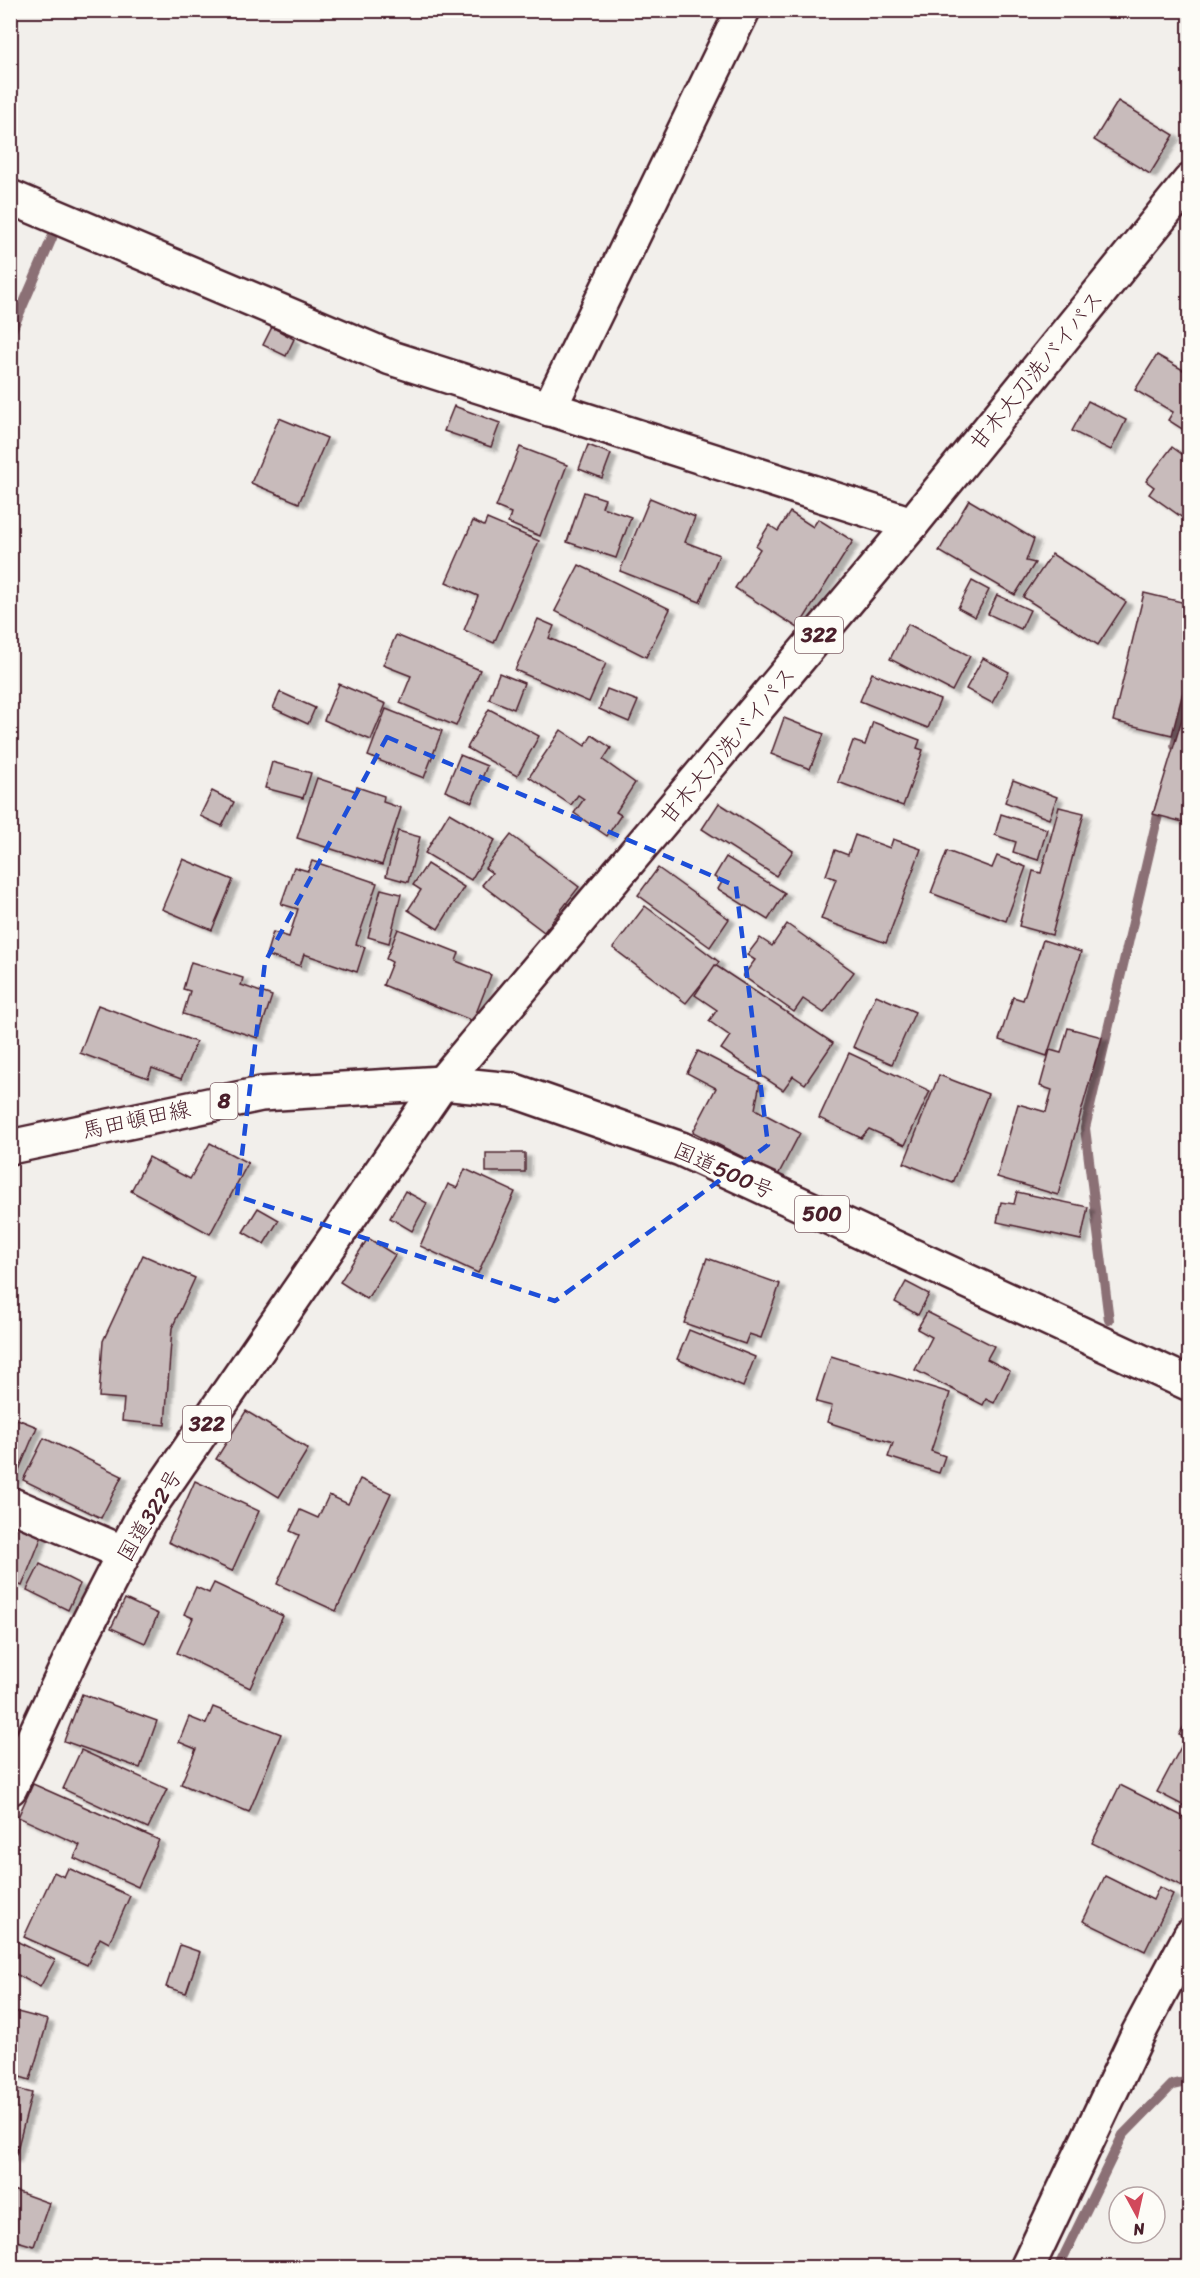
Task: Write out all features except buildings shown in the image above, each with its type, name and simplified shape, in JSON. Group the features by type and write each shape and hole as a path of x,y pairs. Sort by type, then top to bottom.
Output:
{"main road":[{"path":"549,409 742,10"},
{"name":"甘木大刀洗バイパス","path":"442,1083 912,524 1190,181"},
{"path":"10,197 392,358 912,524"},
{"name":"馬田頓田線","path":"10,1147 261,1094 442,1083"},
{"name":"国道500号","path":"442,1083 512,1090 681,1149 1190,1384"},
{"name":"国道322号","path":"10,1788 79,1641 142,1518 442,1083"},
{"path":"10,1504 124,1553"},
{"path":"1027,2268 1138,2034 1190,1936"}],"highlighted area":[{"path":"387,737 736,886 768,1145 555,1301 237,1196 265,962"}],"waterway":[{"path":"10,335 52,238"},
{"path":"1175,746 1190,683"},
{"path":"1109,1320 1085,1128 1161,802"},
{"path":"1058,2268 1123,2135 1172,2085 1190,2081"}]}
